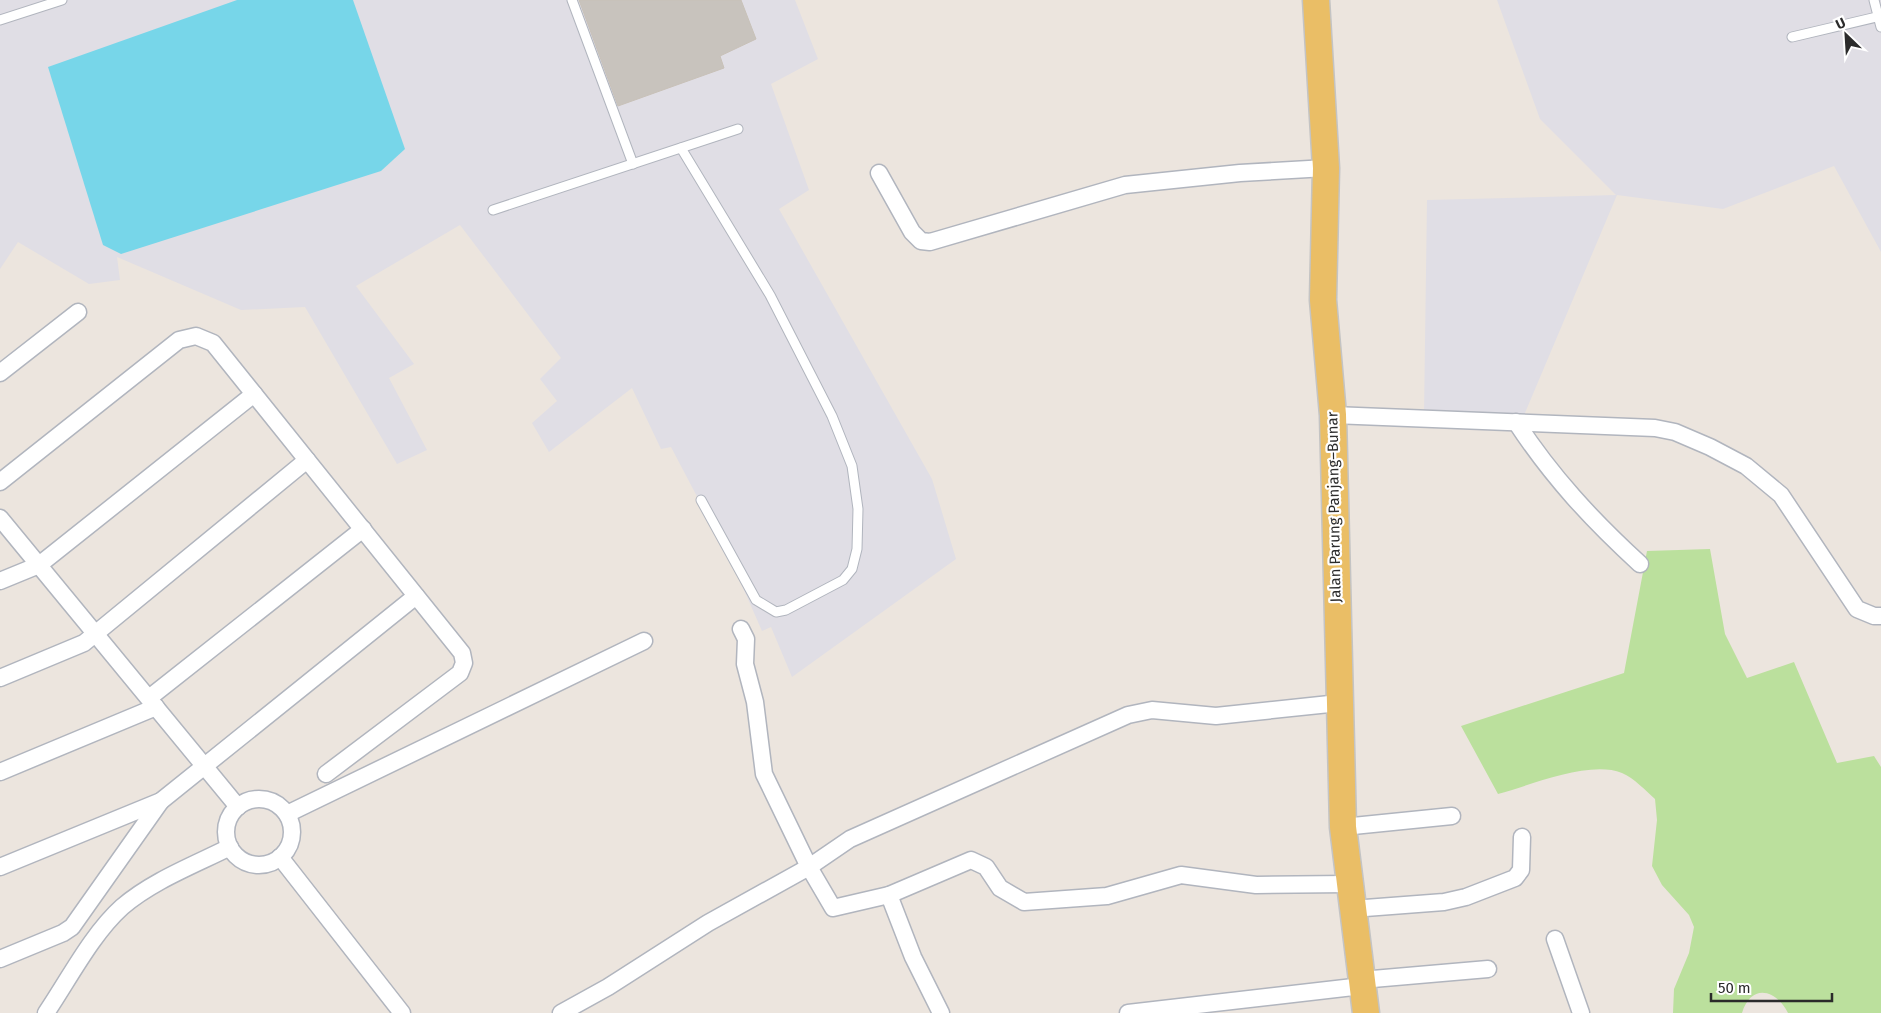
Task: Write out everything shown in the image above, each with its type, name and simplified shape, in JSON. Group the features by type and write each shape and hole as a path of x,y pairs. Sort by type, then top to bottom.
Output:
{"main road":[{"name":"Jalan Parung Panjang–Bunar","path":"1316,0 1326,168 1323,300 1333,415 1343,827 1350,896 1366,1013"}],"street":[{"path":"879,174 912,232 922,241 930,242 1125,185 1240,173 1326,168"},
{"path":"0,372 78,312"},
{"path":"0,482 179,340 196,336 213,343 462,653 464,663 460,673 326,774"},
{"path":"0,581 39,565 254,394"},
{"path":"1333,415 1655,428 1684,436 1739,462 1781,495 1857,609 1874,616 1881,616"},
{"path":"1516,422 1543,463 1589,516 1640,564"},
{"path":"0,678 84,643 307,460"},
{"path":"0,518 238,806"},
{"path":"0,772 152,702 363,530"},
{"path":"0,867 161,801 416,596"},
{"path":"742,629 746,639 745,664 754,702 764,774 809,867 833,908 889,895 971,860 986,867 1000,888 1024,902 1107,896 1181,875 1350,896 1444,902 1466,897 1515,878 1521,870 1522,837"},
{"path":"287,814 644,641"},
{"path":"561,1013 608,987 708,923 809,867 850,838 1128,715 1152,710 1216,716 1339,703"},
{"path":"259,799 280,806 287,814 292,825 292,837 288,848 280,857 270,863 258,865 247,863 237,857 230,848 226,836 231,815 238,806 259,799"},
{"path":"0,959 63,933 72,927 161,801"},
{"path":"1343,827 1452,816"},
{"path":"46,1013 99,935 122,907 148,890 230,848"},
{"path":"280,857 402,1013"},
{"path":"889,895 913,957 941,1013"},
{"path":"1555,939 1581,1013"},
{"path":"1128,1013 1488,969"}],"lane":[{"path":"0,20 62,0"},
{"path":"572,0 633,164"},
{"path":"1874,0 1880,17 1881,27"},
{"path":"1792,37 1880,17"},
{"path":"493,210 738,129"},
{"path":"681,148 770,295 832,416 852,466 858,509 857,549 852,569 843,580 786,610 776,612 756,600 701,500"}],"shaded area":[{"path":"0,0 795,0 818,59 771,84 809,190 779,209 932,479 956,559 792,677 771,627 762,631 733,565 671,447 661,449 632,388 549,452 532,423 557,401 540,379 561,358 460,225 356,286 414,364 389,378 427,450 397,464 305,307 241,310 117,257 120,280 89,284 18,242 0,269"},
{"path":"1497,0 1881,0 1881,252 1834,166 1723,209 1617,195 1522,420 1424,415 1427,200 1616,195 1540,119"}],"green space":[{"path":"1710,549 1725,634 1747,678 1794,662 1837,763 1874,756 1881,767 1881,1013 1788,1013 1783,1005 1771,995 1757,993 1746,1003 1742,1013 1673,1013 1674,989 1689,953 1694,927 1689,915 1662,885 1652,866 1657,820 1655,799 1626,775 1609,770 1593,770 1560,775 1498,794 1461,726 1624,673 1647,551"}],"water":[{"path":"237,0 353,0 405,149 381,171 121,254 103,245 48,67"}],"building":[{"path":"579,0 741,0 756,39 720,56 724,68 618,106"}]}
